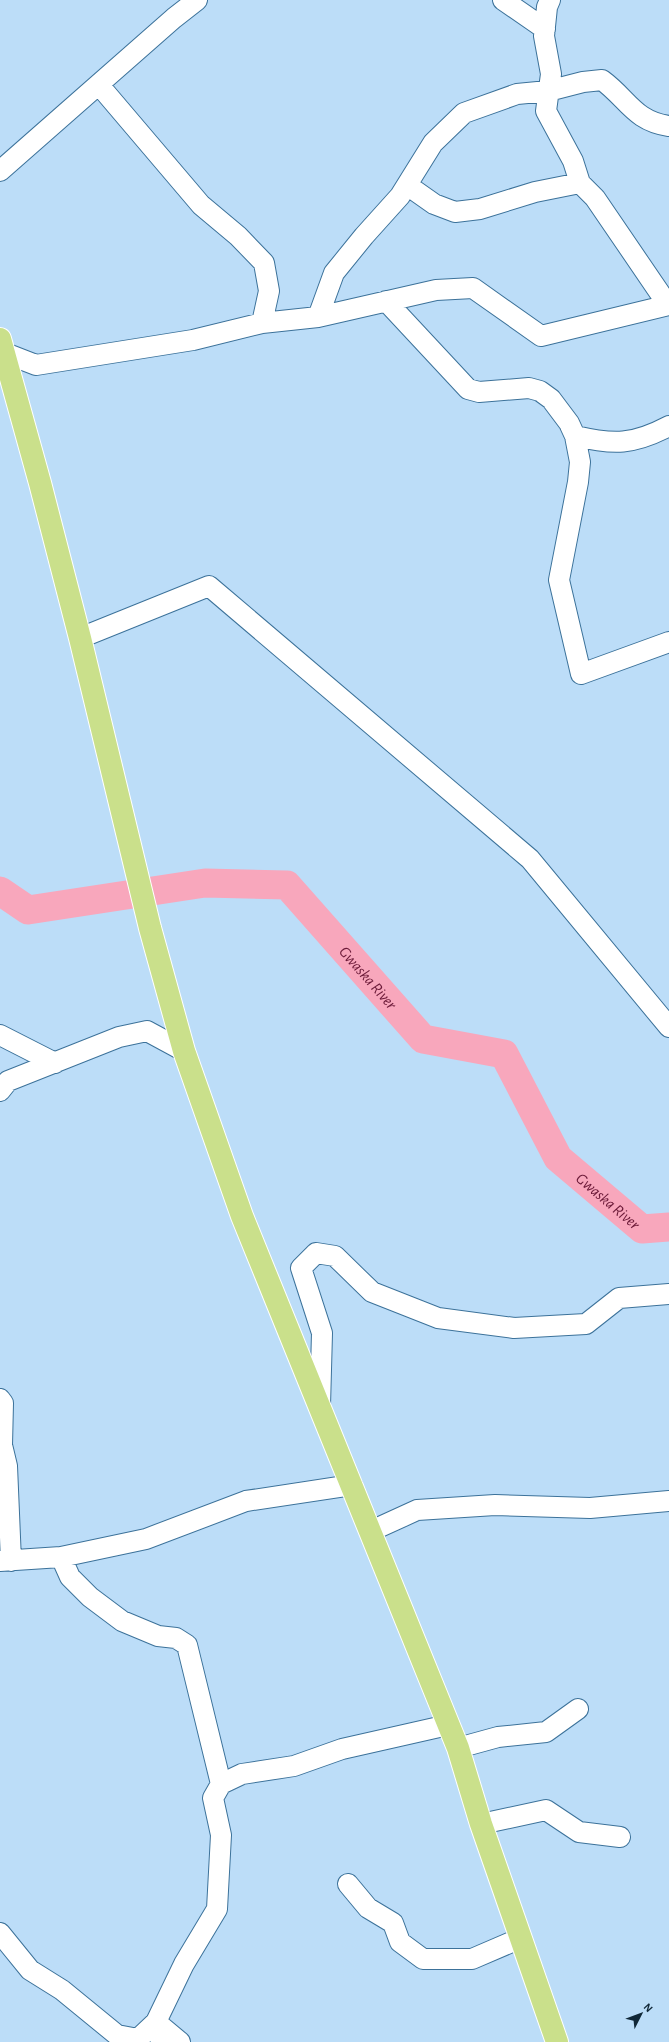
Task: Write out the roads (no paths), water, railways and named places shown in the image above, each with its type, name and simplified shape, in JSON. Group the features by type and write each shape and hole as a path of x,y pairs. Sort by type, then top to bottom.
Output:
{"main road":[{"path":"1,347 80,638 150,928 184,1051 242,1216 458,1748 481,1824 557,2042"}],"street":[{"path":"0,171 174,18 197,0"},
{"path":"503,0 545,28"},
{"path":"1,347 36,365 194,340 262,323 318,317 436,290 473,288 541,336 669,305 595,198 580,183 573,161 546,111 551,74 544,36 547,7 550,0"},
{"path":"318,317 334,273 364,236 400,196 433,143 464,113 517,94 548,91 582,82 602,80 615,89 633,110 654,124 669,126"},
{"path":"98,85 201,205 238,236 264,263 269,291 262,323"},
{"path":"407,185 434,204 455,212 480,209 534,192 580,183"},
{"path":"386,301 468,389 479,392 529,388 540,391 551,399 569,423 575,436 580,462 578,482 559,580 581,674 669,642"},
{"path":"575,436 599,442 629,442 651,436 669,426"},
{"path":"80,638 209,586 530,859 669,1026"},
{"path":"0,1091 8,1081 119,1038 147,1031 184,1051"},
{"path":"0,1035 55,1063"},
{"path":"320,1406 322,1333 301,1268 316,1253 335,1256 372,1292 438,1318 514,1328 586,1324 619,1298 669,1294"},
{"path":"0,1399 3,1403 2,1444 7,1466 5,1561 62,1557 146,1539 246,1501 352,1485"},
{"path":"371,1531 416,1510 495,1505 590,1508 669,1500"},
{"path":"62,1557 70,1577 90,1598 122,1621 158,1636 176,1638 187,1645 221,1784"},
{"path":"458,1748 498,1738 546,1732 578,1709"},
{"path":"0,1933 30,1970 62,1990 117,2035 134,2040 156,2022 184,1964 217,1909 221,1835 213,1798 221,1784 242,1774 294,1766 342,1750 448,1725"},
{"path":"481,1824 546,1810 579,1832 620,1837"},
{"path":"348,1884 368,1908 393,1923 400,1942 423,1959 472,1959 521,1938"},
{"path":"156,2022 161,2042"},
{"path":"156,2022 180,2042"}],"waterway":[{"name":"Gwaska River","path":"0,891 28,910 205,883 287,885 423,1039 504,1054 558,1158 642,1229 669,1227"}]}
